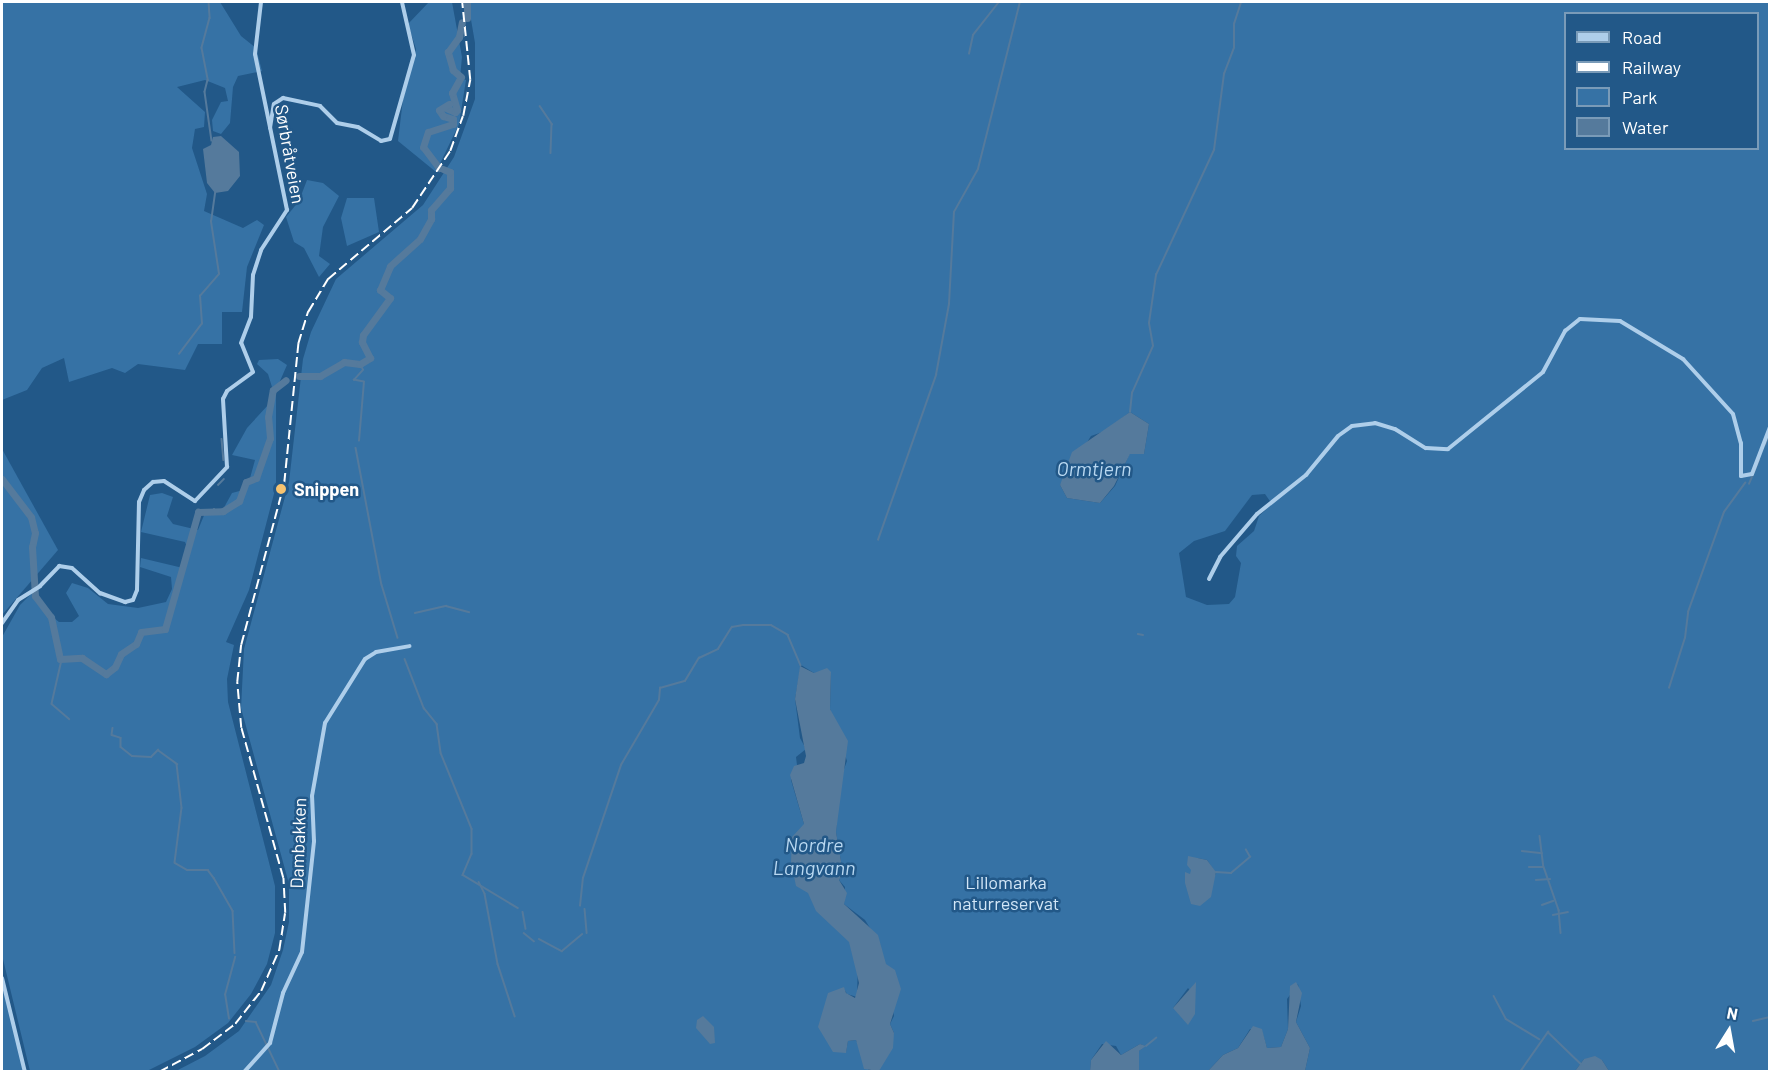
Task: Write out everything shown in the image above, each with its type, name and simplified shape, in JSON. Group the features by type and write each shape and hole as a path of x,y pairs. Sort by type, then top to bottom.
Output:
{"street":[{"name":"Sørbråtveien","path":"2,623 18,600 38,588 55,567 66,566 95,591 131,602 137,590 138,507 144,490 155,481 164,481 195,501 227,467 223,399 227,391 253,372 240,341 251,317 253,275 261,250 287,210 255,49 261,2"},
{"path":"270,129 274,104 283,98 320,106 337,123 358,127 381,141 390,140 414,55 402,2"},
{"path":"1209,579 1220,557 1257,514 1306,475 1338,436 1352,426 1375,423 1395,429 1426,448 1448,449 1543,372 1565,331 1580,319 1620,321 1683,359 1733,414 1741,443 1741,476 1752,474 1770,427"},
{"name":"Dambakken","path":"244,1071 270,1043 283,993 305,942 315,836 312,796 325,723 365,659 376,652 409,646"},
{"path":"2,978 25,1071"}],"green space":[{"path":"2,2 220,2 241,36 256,48 262,71 238,76 233,87 230,123 221,134 213,131 212,120 221,102 228,101 225,88 205,80 177,87 205,112 204,127 195,129 192,148 207,194 204,211 243,228 257,220 264,225 247,267 242,312 222,312 222,344 198,344 185,370 138,364 125,373 112,368 69,382 64,358 42,368 27,390 2,400"},
{"path":"429,2 452,2 462,57 460,78 466,80 459,124 436,172 398,141 403,99 416,49 408,24"},
{"name":"Lillomarka naturreservat","path":"468,2 1769,2 1769,1071 1609,1071 1602,1060 1584,1059 1575,1071 1305,1071 1310,1048 1296,1022 1301,1006 1298,984 1287,999 1288,1029 1281,1047 1267,1048 1262,1031 1250,1029 1238,1048 1223,1055 1208,1071 1139,1071 1139,1051 1145,1046 1140,1044 1121,1055 1116,1046 1102,1044 1091,1060 1090,1071 879,1071 894,1033 890,1024 894,1016 880,944 865,920 844,904 845,887 839,880 843,873 836,832 840,780 847,761 830,709 831,672 814,673 801,665 795,699 800,738 806,749 796,757 797,765 791,780 804,824 809,892 819,913 846,934 858,960 857,997 847,994 843,987 846,1052 848,1041 856,1040 869,1071 174,1072 205,1056 239,1031 271,985 283,950 289,922 289,884 241,708 244,649 289,482 303,359 311,332 336,279 423,205 454,157 475,99 475,43","holes":["1130,412 1149,424 1144,454 1130,453 1115,486 1100,503 1067,498 1060,485 1091,436 1105,431","1265,494 1272,504 1259,516 1254,531 1237,546 1236,556 1241,563 1235,597 1229,604 1207,605 1186,597 1179,553 1194,541 1225,531 1252,495","1197,858 1207,860 1216,873 1210,888","1188,988 1195,997 1195,1014 1173,1008"]},
{"path":"307,180 323,183 339,196 323,227 319,256 330,264 319,277 304,248 294,242 286,217 299,201"},
{"path":"347,198 374,198 379,232 347,246 341,218"},
{"path":"278,359 287,365 276,390 276,486 249,590 226,642 234,645 227,679 228,702 275,886 275,933 267,964 251,994 228,1023 195,1047 147,1071 30,1071 2,955 2,637 20,605 32,593 40,597 44,610 59,622 72,622 79,616 66,593 72,583 88,588 108,604 138,608 166,602 172,589 171,577 140,567 141,558 183,568 187,547 185,542 141,532 150,495 162,493 173,497 167,516 173,524 198,530 205,513 221,513 232,493 247,489 255,460 232,455 247,428 269,404 272,387 268,374 257,364 259,360"},
{"path":"2,449 58,550 2,615"},
{"path":"2,986 15,1031 23,1071 2,1071"}],"water":[{"path":"221,136 239,152 240,176 228,191 215,193 207,183 203,149 211,145 213,137"},
{"name":"Ormtjern","path":"1130,412 1149,424 1144,454 1130,454 1114,486 1100,503 1067,498 1060,485 1072,452"},
{"name":"Nordre Langvann","path":"800,666 814,673 827,668 831,672 830,709 848,741 836,832 843,873 839,880 847,893 844,904 878,935 886,964 895,970 901,989 890,1024 894,1033 893,1048 879,1071 864,1069 856,1040 848,1041 846,1053 833,1052 818,1027 828,993 844,987 846,993 855,998 859,983 849,942 816,911 808,893 796,886 791,862 792,837 804,824 790,775 794,766 804,763 806,756 795,699"},
{"path":"1188,856 1207,860 1216,872 1211,897 1200,906 1191,904 1185,883 1185,872 1190,874 1191,870 1187,865"},
{"path":"1196,982 1195,1014 1188,1025 1173,1008"},
{"path":"1296,982 1302,993 1296,1022 1310,1048 1305,1071 1208,1071 1223,1055 1238,1048 1253,1026 1262,1029 1267,1048 1281,1047 1288,1029 1290,986"},
{"path":"703,1016 714,1027 715,1043 710,1044 696,1028 697,1020"},
{"path":"1106,1041 1121,1055 1140,1044 1146,1046 1139,1051 1139,1071 1090,1071 1091,1060"},
{"path":"1595,1056 1602,1060 1609,1071 1575,1071 1584,1059"}],"waterway":[{"path":"209,2 210,18 202,48 208,80 205,92 212,141"},
{"path":"467,2 467,18"},
{"path":"969,54 973,35 999,2"},
{"path":"878,540 936,375 949,304 954,212 978,169 1020,2"},
{"path":"1130,412 1132,393 1153,346 1149,323 1156,275 1214,150 1224,74 1234,48 1234,24 1241,2"},
{"path":"446,108 455,112 457,110 452,93 461,77 453,70 448,52 459,37 462,22"},
{"path":"439,168 423,147 428,132 453,124 453,119 443,116 439,110 449,104"},
{"path":"540,106 552,124 551,153"},
{"path":"299,376 320,376 344,362 360,364 370,358 362,342 363,335 390,298 380,290 390,266 420,239 431,219 431,210 450,188 450,172 443,169"},
{"path":"179,354 202,324 200,296 219,274 211,222 215,193"},
{"path":"359,441 364,382 354,380 363,370 360,364"},
{"path":"2,479 31,517 35,533 32,547 35,596 51,617 60,659 82,658 106,674 115,667 121,654 136,644 141,632 165,629 198,512 223,511 239,501 246,482 256,478 270,438 268,417 273,390 286,380"},
{"path":"1765,445 1770,434"},
{"path":"222,439 224,460"},
{"path":"356,448 382,585 398,638"},
{"path":"1749,484 1759,460"},
{"path":"218,485 224,479"},
{"path":"1669,688 1685,638 1688,612 1724,512 1745,483"},
{"path":"212,513 214,509"},
{"path":"415,613 446,606 469,612"},
{"path":"580,906 583,878 621,765 659,700 660,688 685,681 699,658 718,649 732,627 743,625 771,625 788,635 801,665"},
{"path":"1138,634 1143,635"},
{"path":"405,659 424,708 437,724 441,753 472,829 472,854 463,875 518,908"},
{"path":"62,660 52,704 69,719"},
{"path":"113,728 112,735 121,738 121,747 132,756 151,757 158,750 177,764 182,808 175,863 187,870 208,870 214,878 233,911 235,953"},
{"path":"1540,836 1544,867 1559,910 1561,933"},
{"path":"1216,872 1231,873 1250,857 1246,850"},
{"path":"1522,851 1542,853"},
{"path":"1529,867 1543,867"},
{"path":"1536,880 1550,879"},
{"path":"479,882 485,894 498,964 515,1016"},
{"path":"1542,905 1553,901"},
{"path":"585,909 587,933"},
{"path":"523,912 526,929"},
{"path":"1553,915 1568,912"},
{"path":"524,933 534,941"},
{"path":"539,939 562,951 582,934"},
{"path":"229,1019 225,995 235,957"},
{"path":"1494,996 1506,1019 1539,1039"},
{"path":"1753,1021 1770,1017"},
{"path":"246,1021 256,1022 280,1072"},
{"path":"1520,1072 1548,1032 1581,1064"},
{"path":"1146,1046 1156,1038"}],"railway":[{"path":"159,1072 202,1049 235,1024 261,991 279,950 285,913 283,878 241,728 237,682 241,645 284,483 298,344 308,312 328,279 412,208 450,151 463,116 470,80 462,2"}],"place":[{"name":"Snippen","path":"281,489"}]}
